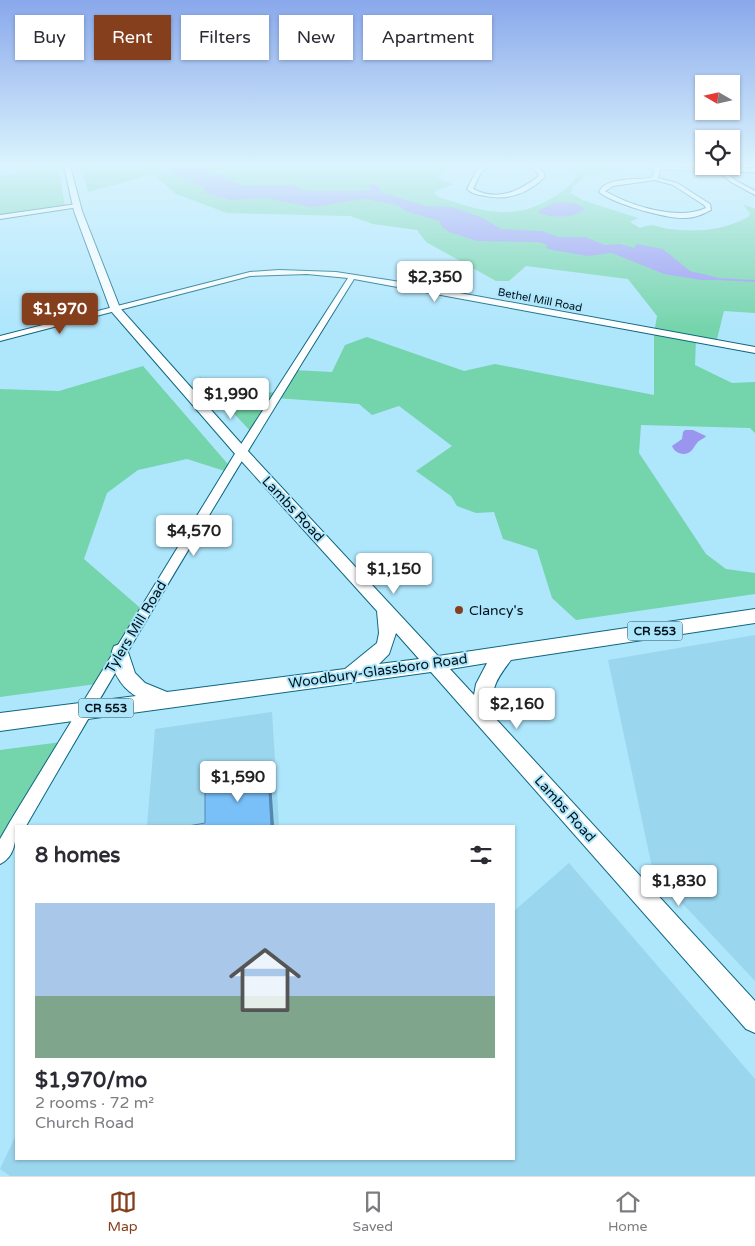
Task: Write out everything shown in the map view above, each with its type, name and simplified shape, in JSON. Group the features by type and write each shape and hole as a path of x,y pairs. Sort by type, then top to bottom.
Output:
{"main road":[{"name":"Lambs Road","path":"82,221 115,309 241,452 755,1020"},
{"path":"346,677 376,657 384,647 389,628 384,608"},
{"name":"Woodbury-Glassboro Road","path":"0,722 346,677 755,616"},
{"path":"120,651 124,674 134,686 166,700"},
{"path":"488,724 482,704 484,683 506,653"}],"street":[{"name":"Bethel Mill Road","path":"0,339 256,274 292,272 352,277 755,350"},
{"name":"Tylers Mill Road","path":"18,825 120,651 241,452 352,277"},
{"name":"Tylers Mill Road","path":"0,855 15,830"}],"shaded area":[{"path":"439,221 488,221 501,229 542,231 559,237 585,237 605,245 620,244 634,248 637,244 663,249 690,271 721,280 702,280 664,274 612,253 587,256 548,249 546,247 548,245 539,242 477,241 449,232 442,227"},
{"path":"685,430 693,430 706,436 690,452 681,454 673,449 672,446 682,439"},
{"path":"755,635 755,981 653,872 608,660"},
{"path":"272,712 279,825 147,825 155,729"},
{"path":"569,863 755,1079 755,1176 10,1176 0,1169 15,1137 15,1160 515,1160 515,910"}],"green space":[{"path":"364,221 632,221 630,222 640,228 652,225 669,229 700,230 719,228 740,221 755,221 755,313 724,311 716,343 696,339 695,365 732,383 755,382 755,433 750,428 641,425 639,453 706,554 726,569 755,573 755,594 576,620 552,598 537,550 503,539 494,512 476,513 457,506 451,496 416,471 452,446 399,406 372,415 359,404 276,398 254,435 199,376 226,395 279,392 293,370 332,372 345,345 367,337 464,371 495,364 654,395 654,333 657,316 628,279 526,266 509,281 496,281 426,242 417,230 373,224"},
{"path":"143,366 233,470 231,473 187,459 138,470 107,493 84,559 146,613 104,683 0,697 0,389 59,391"},
{"path":"69,741 18,825 15,825 15,830 0,855 0,750"}],"building":[{"path":"268,774 271,825 194,825 205,823 205,784"}],"waterway":[{"path":"718,279 755,281"}],"place":[{"name":"Clancy's","path":"459,610"}]}
